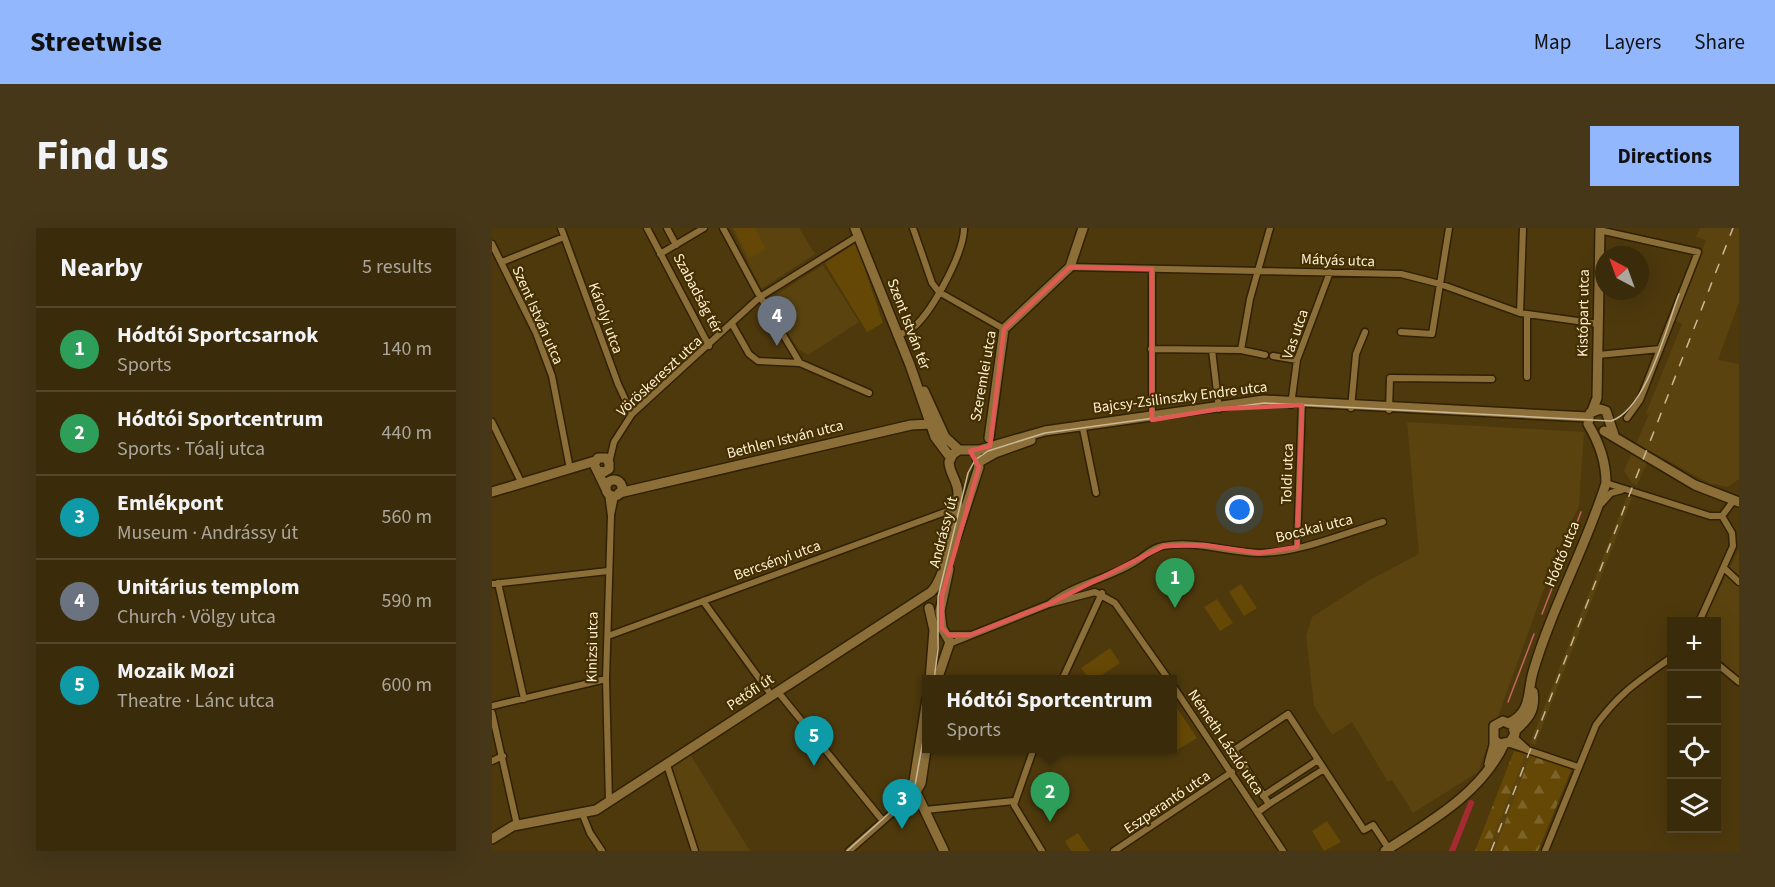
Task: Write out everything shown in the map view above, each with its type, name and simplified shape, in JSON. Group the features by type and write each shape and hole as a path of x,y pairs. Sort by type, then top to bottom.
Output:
{"street":[{"name":"Károlyi utca","path":"561,228 618,384 632,414"},
{"name":"Szabadság tér","path":"646,228 709,346"},
{"name":"Szabadság tér","path":"667,228 676,245"},
{"name":"Szabadság tér","path":"660,254 704,228"},
{"path":"723,228 760,297 800,363"},
{"path":"913,228 932,283 939,292 1004,329"},
{"path":"898,336 914,327 939,292 960,254 963,228"},
{"path":"1070,267 1083,228"},
{"path":"1241,350 1258,269 1270,228"},
{"path":"1401,332 1432,334 1449,228"},
{"path":"1520,313 1523,228"},
{"path":"1599,229 1698,252 1637,407 1627,418"},
{"name":"Kistópart utca","path":"1592,418 1597,398 1599,229"},
{"name":"Vöröskereszt utca","path":"602,465 632,414 760,297 857,232"},
{"name":"Szent István tér","path":"857,232 922,399 935,426"},
{"path":"502,262 564,237"},
{"name":"Szent István utca","path":"492,244 536,333 552,376 570,469"},
{"name":"Mátyás utca","path":"1070,267 1258,269 1401,274 1440,284 1520,313 1599,324"},
{"name":"Szeremlei utca","path":"990,442 1004,329 1070,267"},
{"path":"1152,269 1152,417"},
{"name":"Vas utca","path":"1291,403 1298,360 1330,272"},
{"path":"1527,314 1527,378"},
{"path":"732,324 754,359 800,363 869,393"},
{"path":"1351,406 1356,354 1365,332"},
{"path":"1151,349 1241,350 1265,355"},
{"path":"1598,355 1660,349"},
{"path":"1212,350 1218,407"},
{"path":"1273,356 1298,360"},
{"path":"910,365 935,426 950,444 959,450 970,451 979,462 974,475 962,479 953,475 949,467 950,458 935,436 935,426"},
{"path":"1389,409 1390,378 1492,379"},
{"path":"911,425 921,414 922,399"},
{"name":"Bajcsy-Zsilinszky Endre utca","path":"970,451 990,442 1082,426 1218,407 1291,403 1592,418 1611,432"},
{"name":"Toldi utca","path":"1297,547 1302,403"},
{"path":"1601,454 1611,432 1609,414 1592,418 1606,483 1710,516 1722,516 1736,501 1682,478 1611,432"},
{"path":"492,422 520,482"},
{"name":"Bethlen István utca","path":"615,490 647,486 911,425 935,426"},
{"name":"Bajcsy-Zsilinszky Endre utca","path":"979,462 1024,441 1082,426"},
{"name":"Bajcsy-Zsilinszky Endre utca","path":"1082,426 1096,493"},
{"path":"950,458 959,450"},
{"path":"492,492 570,469 602,465"},
{"path":"602,465 615,490"},
{"path":"602,465 615,490"},
{"name":"Andrássy út","path":"929,593 941,575 956,508 958,494 953,475"},
{"name":"Andrássy út","path":"940,608 944,602 942,596 974,475"},
{"name":"Hódtó utca","path":"1387,850 1448,808 1483,778 1507,736 1524,713 1538,657 1606,483"},
{"path":"1594,513 1608,494 1625,489"},
{"name":"Kinizsi utca","path":"609,802 606,679 608,571 615,490"},
{"name":"Bercsényi utca","path":"608,636 956,508"},
{"path":"1701,617 1725,569 1733,546 1732,533 1722,516"},
{"name":"Bocskai utca","path":"1049,604 1062,593 1135,562 1152,549 1164,546 1204,545 1259,553 1297,547 1383,522"},
{"path":"1725,569 1739,582"},
{"path":"524,699 495,583 608,571"},
{"name":"Bocskai utca","path":"948,640 981,632 1049,604 1095,591 1102,593"},
{"path":"930,675 933,635 932,615 928,607 929,593 942,596"},
{"name":"Petőfi út","path":"492,839 505,829 517,825 596,810 929,593"},
{"path":"1064,675 1102,593 1115,603 1165,675"},
{"path":"703,601 775,694 883,821"},
{"path":"908,606 940,608 942,628 948,640 939,675"},
{"path":"933,635 940,631 948,640"},
{"path":"933,646 941,650 948,640"},
{"path":"1545,851 1596,725 1635,681 1667,660"},
{"path":"1721,667 1739,682"},
{"path":"492,706 606,679"},
{"name":"Németh László utca","path":"1177,692 1283,851"},
{"path":"492,713 517,825"},
{"name":"Németh László utca","path":"1258,812 1269,804 1234,750 1288,714 1318,760"},
{"path":"922,731 914,781 916,792 944,851"},
{"path":"1507,736 1528,750 1578,767"},
{"path":"849,851 916,792 921,783 926,753"},
{"path":"1032,753 1014,805 1042,851"},
{"path":"492,761 503,756"},
{"path":"1263,796 1318,760 1364,830 1373,825 1387,850"},
{"path":"667,765 695,851"},
{"path":"1269,804 1324,769"},
{"name":"Eszperantó utca","path":"1114,851 1232,772"},
{"path":"925,810 1014,801"},
{"path":"582,813 590,833 602,851"}],"highlighted area":[{"path":"1070,267 1152,269 1152,420 1219,409 1302,405 1297,547 1259,553 1204,545 1164,546 1049,604 970,635 949,635 942,628 942,596 979,467 970,451 990,446 1004,329"}],"shaded area":[{"path":"732,228 799,228 815,254 761,289"},
{"path":"1700,228 1739,228 1739,302 1718,360 1739,364 1739,479 1728,487 1711,484 1652,452 1637,485 1632,483 1624,471 1649,414 1646,413 1682,324 1675,320 1706,240 1696,237"},
{"path":"823,265 859,322 808,355 798,349 768,300"},
{"path":"1407,422 1584,432 1579,506 1546,574 1545,586 1478,772 1413,813 1392,780 1388,782 1352,722 1332,735 1314,706 1306,636 1312,617 1368,581 1419,554"},
{"path":"1627,496 1632,498 1535,745 1530,743"},
{"path":"1739,549 1739,676 1721,660 1721,617 1705,617"},
{"path":"688,751 750,851 695,851 667,765"},
{"path":"1526,753 1531,754 1494,851 1488,851"}],"green space":[{"path":"734,228 755,228 766,249 749,258"},
{"path":"856,243 883,323 867,332 825,263"},
{"path":"1241,584 1257,608 1244,616 1229,592"},
{"path":"1217,599 1233,623 1220,631 1204,607"},
{"path":"1110,648 1120,663 1102,675 1086,675 1081,668"},
{"path":"1177,708 1197,738 1177,750"},
{"path":"1514,751 1526,753 1488,851 1475,851"},
{"path":"1531,754 1572,768 1538,851 1494,851"},
{"path":"1327,821 1341,842 1324,851 1312,831"},
{"path":"1078,833 1090,851 1071,851 1065,841"}],"waterway":[{"path":"1558,572 1581,512"},
{"path":"1542,614 1556,578"},
{"path":"1508,702 1534,634"},
{"path":"1452,851 1471,803"}],"tram line":[{"path":"935,675 938,649 938,597 968,473 975,460 988,451 1045,433 1264,403 1611,421 1624,413 1645,385 1679,294"},
{"path":"847,851 914,791 922,746"}],"railway":[{"path":"1491,851 1733,228"}],"place":[{"name":"Unitárius templom","path":"777,346"},
{"name":"Hódtói Sportcsarnok","path":"1175,608"},
{"name":"Mozaik Mozi","path":"814,766"},
{"name":"Hódtói Sportcentrum","path":"1050,822"},
{"name":"Emlékpont","path":"902,829"}]}
